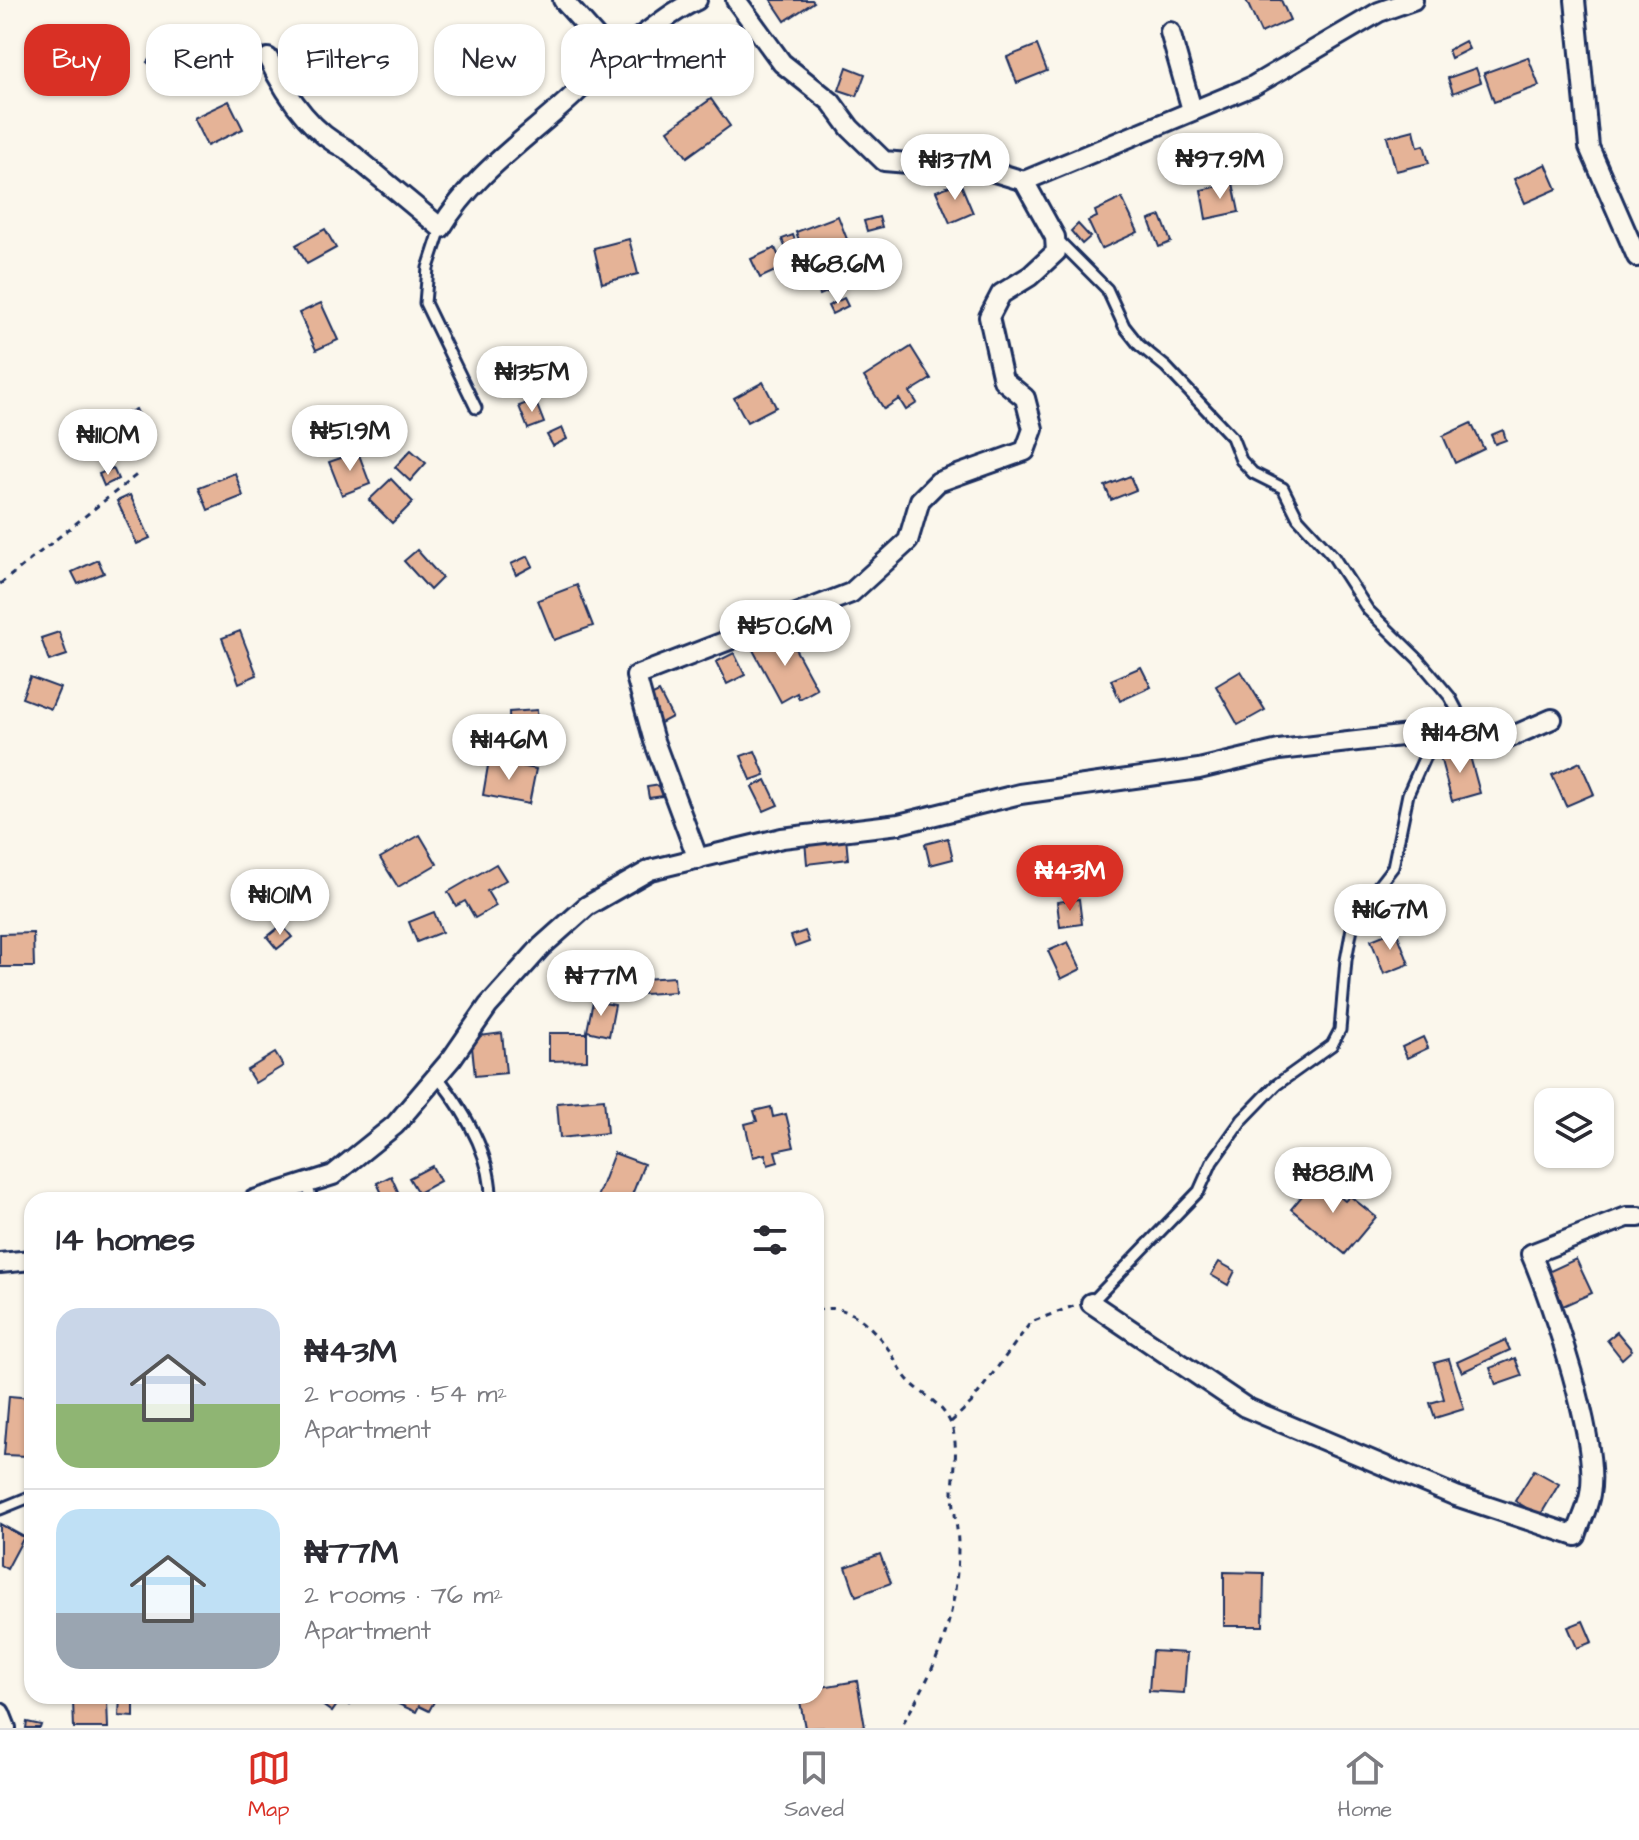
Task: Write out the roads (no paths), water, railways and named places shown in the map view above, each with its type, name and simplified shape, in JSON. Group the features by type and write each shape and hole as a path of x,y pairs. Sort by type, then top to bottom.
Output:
{"street":[{"path":"563,0 584,24"},
{"path":"654,24 697,0"},
{"path":"736,0 782,63 831,102 850,128 884,161 920,164 955,160 1024,181 1253,86 1379,12 1403,2"},
{"path":"1575,0 1589,147 1637,257"},
{"path":"1170,32 1192,110"},
{"path":"268,58 288,95 328,140 346,149 441,228 458,200 574,96"},
{"path":"698,859 654,741 636,676 851,593 908,541 920,500 938,482 1025,451 1033,429 1031,418 1025,398 1003,380 989,317 1001,294 1030,276 1056,252 1055,237 1024,181"},
{"path":"309,1192 395,1125 437,1076 488,1006 541,947 587,906 650,870 782,838 899,824 1020,794 1199,769 1279,750 1461,729 1499,742 1552,719"},
{"path":"1091,1303 1245,1407 1456,1496 1576,1536 1591,1493 1587,1437 1548,1293 1531,1254 1627,1217 1639,1217"},
{"path":"0,1263 24,1261"},
{"path":"0,1713 6,1728"}],"lane":[{"path":"441,228 428,268 425,303 476,408"},
{"path":"1055,237 1107,289 1124,326 1139,345 1166,367 1232,437 1241,460 1253,473 1283,488 1298,518 1333,556 1368,610 1410,650 1450,697 1463,722 1461,729 1425,756 1408,794 1393,867 1354,917 1346,960 1340,1030 1332,1045 1276,1085 1242,1120 1212,1162 1199,1191 1091,1303"},
{"path":"437,1076 470,1128 487,1172 490,1192"},
{"path":"0,1509 24,1499"}]}
